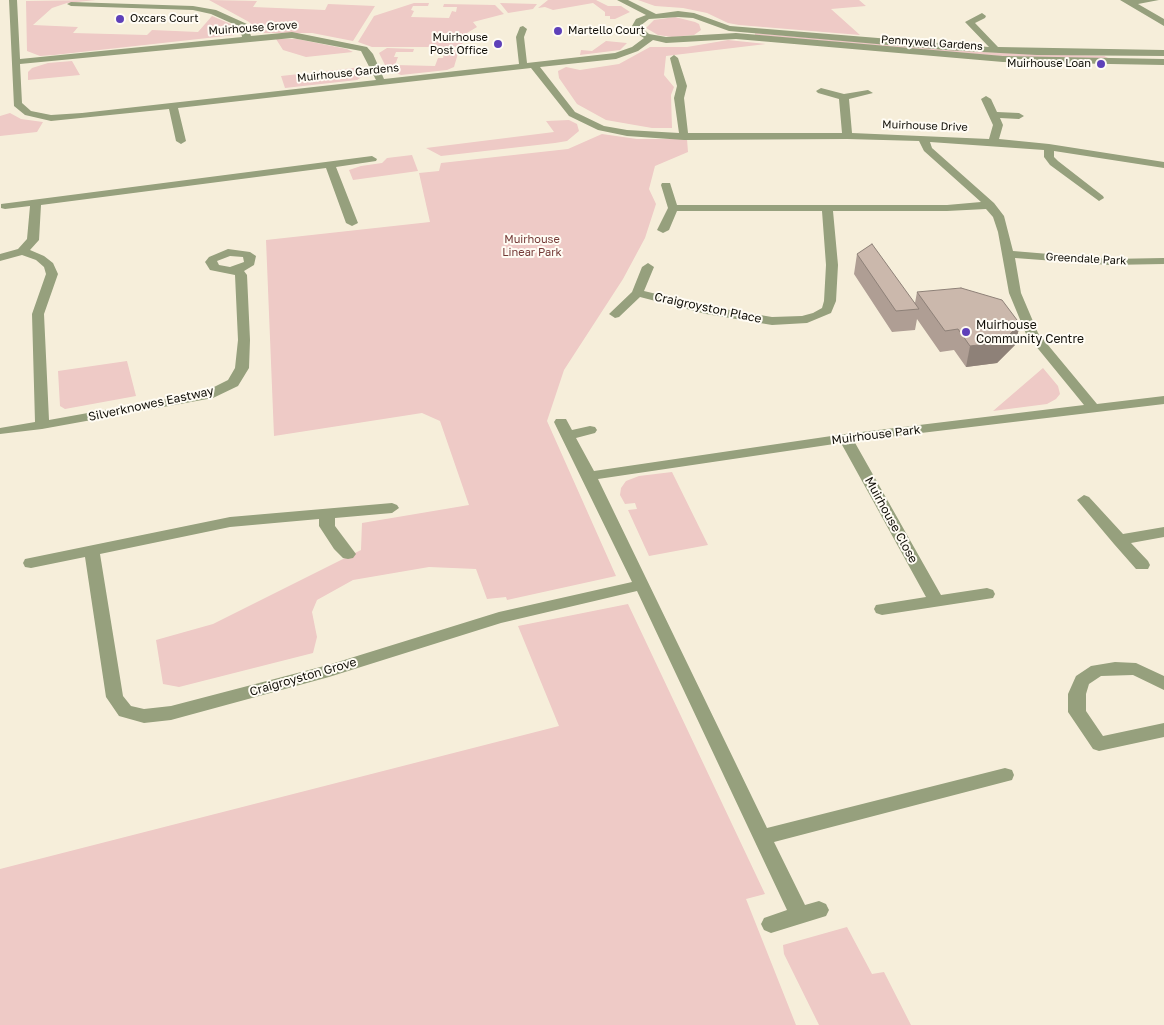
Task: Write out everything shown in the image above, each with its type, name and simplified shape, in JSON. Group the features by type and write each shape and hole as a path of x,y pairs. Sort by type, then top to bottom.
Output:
{"street":[{"name":"Muirhouse Gardens","path":"13,0 16,104 20,109 38,116 67,118 616,56 635,48 651,37"},
{"path":"193,8 200,0"},
{"path":"621,0 653,16"},
{"path":"1127,1 1155,0"},
{"path":"1127,1 1164,23"},
{"path":"71,4 193,8 228,17 244,26 248,38"},
{"name":"Pennywell Gardens","path":"653,16 678,14 694,16 706,21 743,30 994,50 1125,54 1164,53"},
{"path":"651,37 639,31 636,26 639,21 653,16"},
{"path":"957,23 968,22 982,16"},
{"path":"698,38 710,30 706,21"},
{"path":"968,22 993,45 994,50"},
{"path":"523,28 520,37 522,62 530,66"},
{"name":"Muirhouse Grove","path":"15,62 248,38 303,35 360,48 369,54 381,82"},
{"name":"Pennywell Gardens","path":"651,37 675,41 736,36 1003,59 1134,63 1164,62"},
{"path":"1125,54 1134,63"},
{"path":"674,58 682,86 679,98 684,136"},
{"name":"Muirhouse Drive","path":"530,66 564,106 577,118 601,128 627,133 684,136 847,136 994,142 1049,147 1164,165"},
{"path":"821,91 844,97 868,92"},
{"path":"844,97 847,136"},
{"path":"986,99 998,125 994,134 994,142"},
{"path":"173,105 181,141"},
{"path":"994,115 1019,116"},
{"path":"922,138 928,149 990,205 998,216 1004,232 1019,307 1032,334 1093,408"},
{"path":"1049,147 1049,157 1054,163 1099,198"},
{"path":"5,206 372,159"},
{"path":"330,164 352,223"},
{"path":"662,230 673,208 666,185"},
{"path":"0,258 22,251 29,245 35,234 36,202"},
{"path":"673,208 947,208 990,205"},
{"name":"Craigroyston Place","path":"637,293 706,310 772,321 803,320 817,316 827,310 830,302 832,264 827,209"},
{"path":"22,251 40,258 49,264 52,274 38,314 42,425"},
{"name":"Greendale Park","path":"1007,254 1109,262 1164,260"},
{"name":"Craigroyston Place","path":"615,314 637,293 648,268"},
{"name":"Silverknowes Eastway","path":"3,431 208,395 233,383 242,368 244,340 241,275 237,270"},
{"name":"Muirhouse Park","path":"590,477 606,473 844,438 1164,400"},
{"path":"590,430 566,429 799,915"},
{"name":"Muirhouse Close","path":"844,438 936,601"},
{"path":"1084,500 1142,566"},
{"path":"31,563 230,522 392,508"},
{"path":"327,513 327,526 339,545 348,554"},
{"path":"1119,540 1164,532"},
{"name":"Craigroyston Grove","path":"92,550 115,698 125,711 144,716 171,713 329,671 499,618 641,585"},
{"path":"882,609 987,594"},
{"path":"1164,684 1136,669 1115,668 1096,670 1082,680 1077,694 1077,712 1099,744 1164,730"},
{"path":"763,838 785,830 1005,775"},
{"path":"771,924 819,910"}],"green space":[{"path":"96,0 67,3 52,8 33,25 78,27 73,33 147,35 152,30 198,32 212,16 233,25 236,29 235,35 54,55 40,56 27,51 26,1"},
{"path":"209,0 257,1 253,7 325,10 328,4 375,6 353,41 312,33 259,33 249,22"},
{"path":"548,0 596,0 608,6 621,6 630,12 615,19 610,19 610,16 605,16 605,12 593,3 553,10 545,7 538,8"},
{"path":"638,0 859,0 866,6 831,9 860,35 739,25 728,23 707,13 683,8 655,6"},
{"path":"414,3 429,3 428,6 413,6 411,10 414,11 411,17 449,18 452,11 456,12 457,7 443,7 444,4 495,5 504,14 473,22 477,27 467,33 461,47 372,47 358,42 374,16"},
{"path":"500,3 537,4 533,9 508,13"},
{"path":"675,17 699,24 701,30 694,35 672,37 658,35 646,28 654,20"},
{"path":"755,33 981,52 1104,56 1110,59 992,56 755,36"},
{"path":"276,39 297,39 347,49 353,52 306,57 283,50"},
{"path":"728,40 766,44 666,56 664,75 674,87 671,95 672,128 652,128 606,120 577,104 559,78 558,71 566,67 580,70 619,64 650,47 687,47"},
{"path":"606,41 627,43 620,50 580,55 581,50 592,51"},
{"path":"387,48 414,49 413,52 396,52 394,57 398,57 395,65 435,66 438,58 443,58 444,53 429,52 430,49 459,50 454,67 447,70 401,75 387,69 379,53"},
{"path":"72,61 80,75 28,80 28,72 32,68 48,63"},
{"path":"363,67 365,75 357,80 285,88 281,76"},
{"path":"10,113 21,119 43,122 37,132 0,136 0,116"},
{"path":"569,120 577,124 579,131 567,141 441,156 426,148 554,132 546,121"},
{"name":"Muirhouse Linear Park","path":"602,134 637,139 687,139 688,152 655,166 649,189 656,204 645,238 623,279 564,370 547,421 616,576 507,600 506,597 487,599 476,569 429,567 353,580 317,600 312,612 317,637 313,653 179,687 163,684 156,640 213,624 361,550 362,523 469,505 440,421 422,413 274,436 266,240 430,222 419,173 439,171 441,163 568,149"},
{"path":"412,155 418,171 353,180 349,170 382,163 387,158"},
{"path":"127,361 136,396 65,409 60,406 58,371"},
{"path":"1043,368 1058,386 1060,394 1056,399 1047,404 993,411"},
{"path":"672,472 708,545 649,556 628,510 637,509 635,503 625,504 620,495 621,488 626,481 639,476"},
{"path":"628,604 765,894 746,899 796,1025 0,1025 0,869 559,726 518,626"},
{"path":"847,927 872,974 884,972 911,1025 819,1025 784,954 783,945"}],"building":[{"path":"872,244 919,309 896,311 857,254"},
{"path":"961,288 1002,300 1020,324 1002,342 970,346 958,329 945,331 917,292"}],"place":[{"name":"Oxcars Court","path":"120,19"},
{"name":"Martello Court","path":"558,31"},
{"name":"Muirhouse Post Office","path":"498,44"},
{"name":"Muirhouse Loan","path":"1101,64"},
{"name":"Muirhouse Community Centre","path":"966,332"}]}
